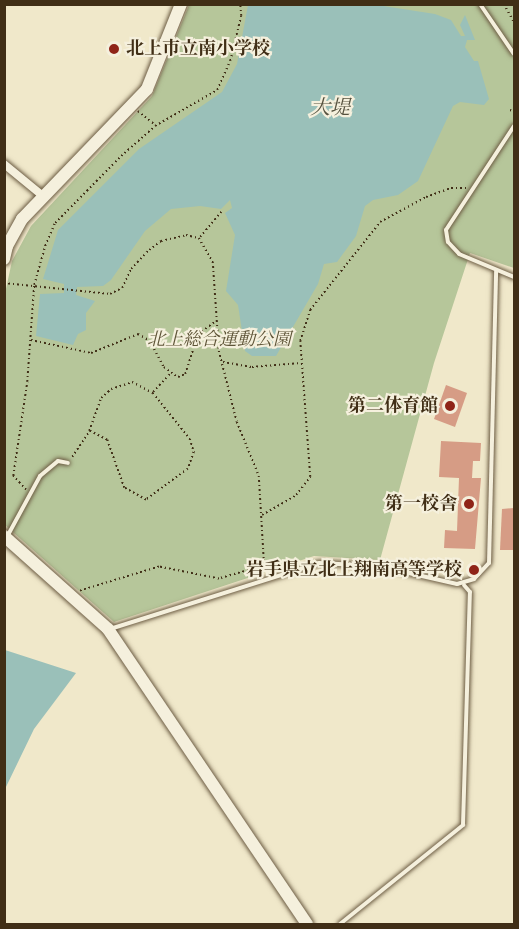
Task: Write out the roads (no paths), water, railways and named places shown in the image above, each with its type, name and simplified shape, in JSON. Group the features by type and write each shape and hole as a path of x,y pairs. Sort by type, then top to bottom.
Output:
{"street":[{"path":"4,259 7,246 22,219 134,107 152,80 181,4"},
{"path":"4,164 43,196"},
{"path":"6,537 73,595 108,629 307,924"}],"lane":[{"path":"480,4 514,54"},
{"path":"514,126 446,230 448,242 459,254 514,277"},
{"path":"464,585 489,563 496,271"},
{"path":"6,537 30,494 48,468 58,461 68,463"},
{"path":"108,629 319,563 378,566 464,585 470,592 463,825 340,924"}],"water":[{"name":"大堤","path":"248,5 377,5 435,14 451,20 461,36 465,36 460,25 465,15 475,40 467,40 465,47 474,61 478,61 489,99 484,105 460,102 453,106 418,181 398,195 373,200 365,206 356,236 337,262 324,264 318,284 276,356 252,356 245,351 238,305 226,291 235,235 225,213 232,208 230,200 221,209 200,206 171,209 145,231 111,280 103,286 77,287 76,295 95,301 86,313 86,330 78,334 73,345 36,336 40,294 64,293 64,284 43,279 58,230 139,149 222,92 237,64"},
{"path":"5,650 76,673 34,729 5,789"}],"place":[{"name":"北上市立南小学校","path":"114,49"},
{"name":"第二体育館","path":"450,406"},
{"name":"第一校舎","path":"469,504"},
{"name":"岩手県立北上翔南高等学校","path":"474,570"}],"park label":[{"name":"北上総合運動公園","path":"219,340"}]}
